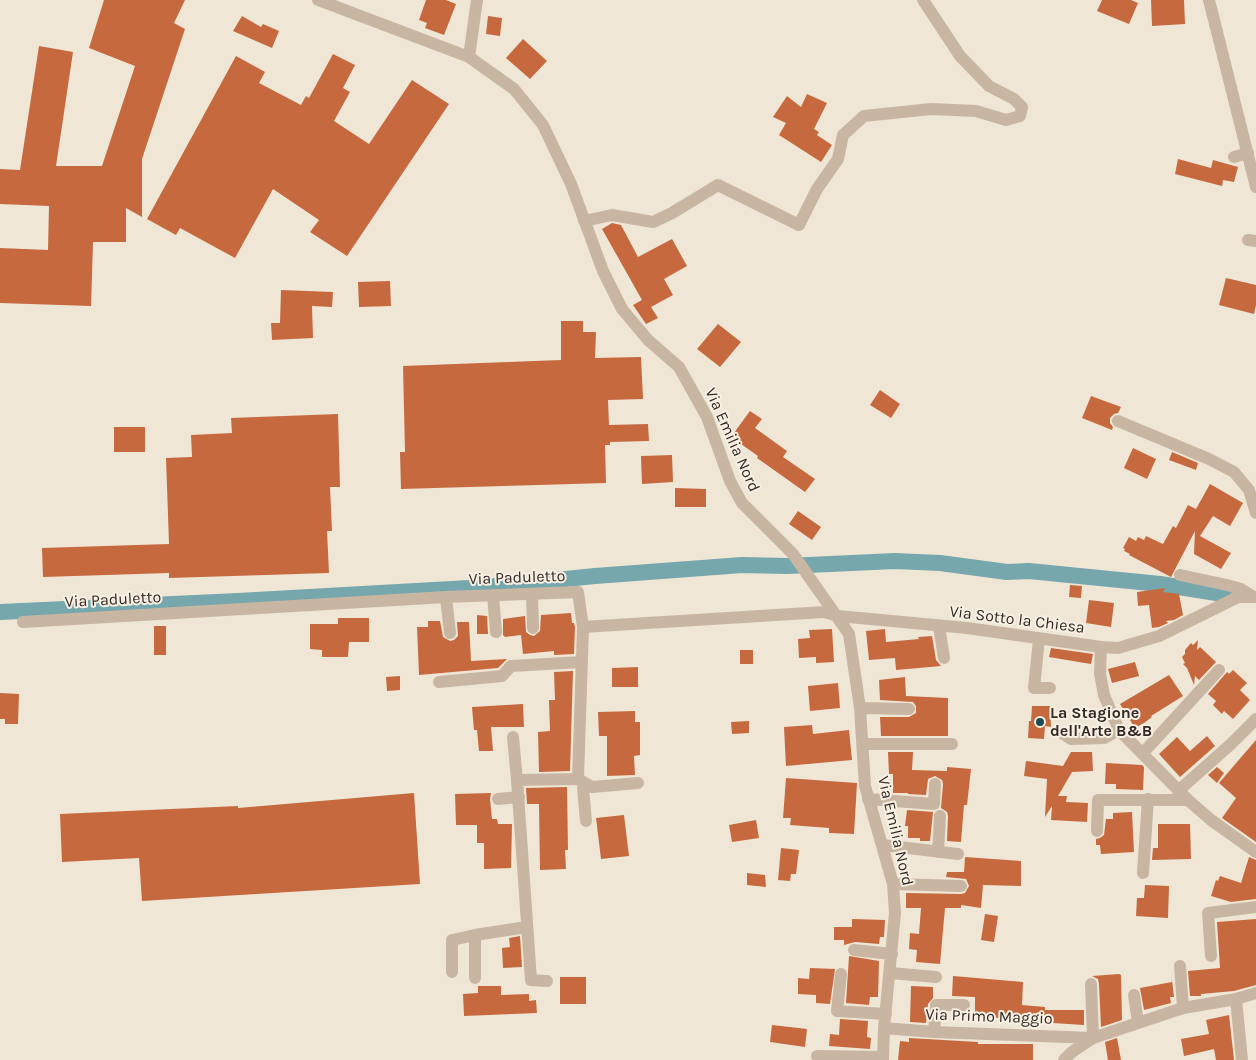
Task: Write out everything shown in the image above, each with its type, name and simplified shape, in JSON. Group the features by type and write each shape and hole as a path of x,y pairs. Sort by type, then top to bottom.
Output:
{"street":[{"name":"Via Emilia Nord","path":"318,0 469,57 514,89 543,125 571,184 603,271 622,309 648,340 679,367 707,417 730,480 742,503 793,554 849,634 860,708 865,786 893,884 895,913 884,1028 883,1059"},
{"path":"469,57 477,0"},
{"path":"584,221 612,215 653,222 672,213 718,185 799,225 817,189 838,159 843,135 864,116 931,109 976,111 1006,120 1020,116 1022,107 1014,99 989,86 960,56 923,0"},
{"path":"1208,0 1251,155 1256,187"},
{"path":"1234,157 1251,155"},
{"path":"1118,422 1200,455 1234,472 1249,490 1256,514"},
{"path":"1180,576 1227,585 1241,589 1256,597"},
{"name":"Via Paduletto","path":"23,622 446,597 578,592 583,628 582,782 586,821"},
{"path":"532,594 533,628"},
{"path":"493,595 496,632"},
{"path":"446,597 450,633"},
{"path":"1101,647 1118,648 1159,636 1238,597 1256,597"},
{"name":"Via Sotto la Chiesa","path":"583,628 824,612 838,616 939,626 1101,647 1100,674 1104,694 1119,730 1178,791 1210,820 1256,852"},
{"path":"939,626 944,658"},
{"path":"1039,639 1034,688 1050,688"},
{"path":"439,682 502,676 511,666 582,662"},
{"path":"1143,753 1219,670"},
{"path":"860,708 909,709"},
{"path":"1178,791 1256,719"},
{"path":"1062,733 1071,739 1104,738 1119,730"},
{"path":"513,737 519,797 531,980 547,981"},
{"path":"863,744 952,744"},
{"path":"517,780 582,782 592,787 638,783"},
{"path":"868,800 934,804 936,784"},
{"path":"498,799 519,797"},
{"path":"1143,873 1148,799"},
{"path":"1097,831 1098,800 1188,800"},
{"path":"938,852 940,816"},
{"path":"883,845 958,854"},
{"path":"893,884 961,886"},
{"path":"1211,956 1208,913 1256,907"},
{"path":"452,972 452,940 528,927"},
{"path":"475,935 475,978"},
{"path":"854,950 892,954"},
{"path":"1180,966 1183,1008"},
{"path":"890,973 936,977"},
{"path":"841,974 837,1011 886,1014"},
{"path":"1091,984 1093,1038"},
{"name":"Via Primo Maggio","path":"1064,1060 1072,1052 1093,1038 1183,1008 1236,999 1256,993"},
{"path":"1134,995 1138,1023"},
{"path":"1236,999 1242,1060"},
{"path":"934,1032 936,1005 964,1005"},
{"name":"Via Primo Maggio","path":"884,1028 934,1032 1093,1038"},
{"path":"817,1056 883,1059"}],"building":[{"path":"104,0 185,0 174,23 185,29 142,159 142,217 126,208 126,242 93,242 91,306 0,303 0,248 48,250 49,206 0,204 0,169 20,170 39,46 73,52 56,166 102,166 135,66 89,48"},
{"path":"426,0 446,0 456,4 444,35 425,28 427,23 419,20"},
{"path":"1102,0 1131,0 1138,3 1129,24 1097,11"},
{"path":"1151,0 1184,0 1185,24 1152,26"},
{"path":"242,16 261,27 263,24 279,31 272,48 233,31"},
{"path":"488,16 502,18 500,36 486,34"},
{"path":"523,39 547,61 530,79 506,58"},
{"path":"333,54 355,65 343,88 350,92 334,121 369,144 412,80 449,104 347,256 310,232 319,220 273,189 235,258 180,228 176,235 147,219 236,56 265,72 259,83 301,105 306,96 309,98"},
{"path":"807,94 827,103 814,129 819,132 817,135 832,145 821,162 779,135 786,123 773,117 787,96 801,107"},
{"path":"1178,159 1211,168 1213,160 1238,167 1234,182 1223,180 1222,186 1175,174"},
{"path":"612,223 621,225 638,257 672,239 687,266 664,279 673,295 651,307 658,318 646,324 633,305 642,300 602,229"},
{"path":"1226,278 1256,285 1254,314 1219,305"},
{"path":"390,281 391,306 359,307 358,282"},
{"path":"281,290 333,292 332,307 312,306 313,338 272,340 271,323 280,323"},
{"path":"561,321 583,321 583,332 596,332 595,358 641,357 643,399 608,400 609,425 648,424 649,441 610,442 610,445 605,445 606,483 401,489 400,452 405,452 403,366 561,360"},
{"path":"718,324 741,342 720,367 697,349"},
{"path":"880,390 900,404 891,418 870,405"},
{"path":"1091,396 1121,407 1118,413 1110,418 1112,430 1082,418"},
{"path":"750,411 762,419 755,428 787,451 783,457 815,479 805,492 731,437"},
{"path":"338,414 340,487 330,487 332,531 327,531 329,573 169,578 169,573 43,577 42,548 169,544 166,458 192,457 191,435 232,433 231,418"},
{"path":"114,427 145,427 145,452 114,452"},
{"path":"1133,448 1156,459 1147,479 1124,468"},
{"path":"1172,452 1198,463 1196,470 1169,460"},
{"path":"672,455 673,482 642,484 641,456"},
{"path":"1210,484 1243,503 1230,526 1213,516 1200,536 1231,553 1221,569 1194,554 1195,531 1171,577 1124,551 1125,549 1123,548 1129,537 1136,541 1138,537 1144,540 1146,536 1163,544 1173,526 1176,528 1188,505 1196,509"},
{"path":"675,488 706,489 706,507 675,507"},
{"path":"798,511 821,527 812,540 789,524"},
{"path":"1070,585 1082,586 1081,598 1069,597"},
{"path":"1165,588 1163,592 1179,594 1183,615 1174,620 1166,621 1168,623 1159,627 1152,628 1149,605 1138,606 1137,592"},
{"path":"1089,600 1114,603 1111,627 1086,623"},
{"path":"571,613 572,623 574,623 575,627 574,654 554,655 554,651 523,654 521,635 505,637 503,635 503,619 525,616 526,632 534,636 540,631 541,615"},
{"path":"477,615 487,616 488,634 477,634"},
{"path":"338,618 369,618 369,642 349,642 348,657 322,657 322,650 310,649 310,624 338,624"},
{"path":"428,621 440,621 443,637 450,641 458,636 457,622 469,622 471,661 507,659 498,668 419,675 417,627 428,627"},
{"path":"154,626 166,626 166,655 154,655"},
{"path":"832,629 834,662 816,663 816,657 799,658 798,639 810,638 809,630"},
{"path":"885,629 886,642 932,636 936,660 941,666 896,670 895,658 869,660 866,631"},
{"path":"1198,640 1197,650 1200,647 1216,662 1199,680 1195,676 1194,685 1187,668 1183,664 1185,663 1182,657 1191,643 1193,645"},
{"path":"1051,648 1093,654 1091,664 1049,657"},
{"path":"740,650 753,650 753,664 740,664"},
{"path":"1135,662 1139,676 1112,683 1108,669"},
{"path":"638,667 638,687 612,687 612,668"},
{"path":"1233,670 1247,683 1240,690 1250,700 1233,719 1224,711 1222,714 1213,705 1216,701 1208,694 1227,672 1229,674"},
{"path":"573,671 570,771 539,772 538,732 550,731 549,700 555,700 554,672"},
{"path":"1169,675 1183,696 1135,728 1120,704"},
{"path":"400,676 400,690 387,691 386,677"},
{"path":"905,677 906,696 948,698 948,736 881,736 880,717 909,717 916,713 916,706 913,702 880,700 879,680"},
{"path":"838,683 840,708 810,711 808,686"},
{"path":"0,693 19,694 18,724 5,724 5,719 0,719"},
{"path":"523,704 524,727 491,727 493,751 479,751 477,730 474,730 472,707"},
{"name":"La Stagione dell'Arte B&B","path":"1032,706 1050,706 1051,727 1045,726 1044,739 1028,738"},
{"path":"635,711 635,722 640,722 640,755 634,756 635,775 607,776 607,736 599,736 598,712"},
{"path":"749,721 749,733 732,734 731,722"},
{"path":"812,725 813,734 849,730 852,760 786,766 784,727"},
{"path":"1207,736 1215,746 1180,777 1159,754 1177,737 1190,751"},
{"path":"1256,740 1256,842 1222,818 1236,798 1219,783"},
{"path":"888,752 913,752 912,770 947,771 947,767 971,769 967,805 964,805 961,842 947,841 948,816 947,812 941,808 942,780 935,776 928,779 926,795 893,793 893,774 889,774"},
{"path":"1071,752 1092,752 1093,771 1072,772 1058,796 1067,796 1066,802 1088,803 1087,822 1051,820 1052,806 1045,817 1047,779 1024,776 1026,761 1063,766"},
{"path":"1106,763 1142,765 1144,767 1143,790 1116,789 1116,784 1105,784"},
{"path":"1217,767 1224,773 1217,783 1208,775"},
{"path":"786,778 857,783 854,834 829,833 829,828 790,825 791,818 783,818"},
{"path":"567,787 568,850 565,850 566,869 540,870 539,804 527,804 526,788"},
{"path":"414,793 420,884 142,901 139,858 62,862 60,814 238,806 238,808"},
{"path":"491,793 492,819 497,819 498,824 512,824 511,868 484,869 484,843 477,843 477,825 456,825 455,794"},
{"path":"907,810 933,812 930,841 920,841 920,838 908,838 908,826 905,826"},
{"path":"1132,812 1134,852 1101,854 1100,845 1096,845 1096,839 1104,835 1106,819 1113,819 1113,813"},
{"path":"624,815 629,856 601,859 596,818"},
{"path":"756,820 759,838 732,842 729,825"},
{"path":"1158,824 1190,824 1191,859 1152,860 1153,848 1158,848"},
{"path":"781,848 799,850 796,874 791,874 790,881 778,880"},
{"path":"965,857 1021,861 1021,886 983,885 981,908 961,905 961,908 945,908 940,964 916,962 917,950 909,949 910,933 919,934 921,908 906,908 906,893 965,893 969,886 966,879 946,877 947,872 964,872"},
{"path":"1249,857 1256,860 1256,899 1231,902 1211,896 1216,880 1218,881 1220,876 1241,883"},
{"path":"747,873 765,875 766,887 747,885"},
{"path":"1145,885 1169,886 1168,918 1136,916 1137,898 1144,898"},
{"path":"985,914 998,916 994,942 981,940"},
{"path":"852,919 885,920 884,937 880,937 879,944 855,942 844,945 844,940 834,940 834,927 852,927"},
{"path":"1256,919 1256,985 1234,991 1190,996 1188,971 1220,968 1217,922"},
{"path":"520,936 522,967 503,968 502,948 510,947 509,938"},
{"path":"849,956 879,961 878,997 870,997 869,1005 846,1003"},
{"path":"810,968 835,969 830,1004 816,1003 816,995 798,994 798,978 809,979"},
{"path":"1171,972 1174,997 1170,997 1171,1003 1144,1010 1140,988 1172,982"},
{"path":"1121,975 1122,1020 1101,1027 1099,984 1098,979 1092,976"},
{"path":"953,976 1023,982 1022,1005 1045,1007 1045,1010 1084,1010 1084,1025 975,1017 975,997 952,996"},
{"path":"560,977 586,977 586,1004 560,1004"},
{"path":"478,986 501,986 501,995 529,994 529,1001 536,1000 537,1013 464,1016 463,994 478,993"},
{"path":"911,986 933,987 933,998 928,1004 926,1023 910,1022"},
{"path":"1229,1015 1234,1060 1216,1060 1214,1049 1184,1056 1181,1039 1209,1034 1206,1020"},
{"path":"840,1019 868,1021 867,1037 871,1038 870,1049 829,1046 830,1034 839,1035"},
{"path":"772,1025 807,1029 805,1047 770,1042"},
{"path":"909,1038 978,1042 978,1044 1033,1044 1033,1060 898,1060 900,1041 909,1042"},
{"path":"1117,1038 1121,1060 1108,1060 1105,1042"}],"waterway":[{"path":"0,612 487,587 595,576 742,565 787,566 895,561 940,563 1007,572 1029,571 1160,584 1235,596"}],"place":[{"name":"La Stagione dell'Arte B&B","path":"1040,722"}]}
